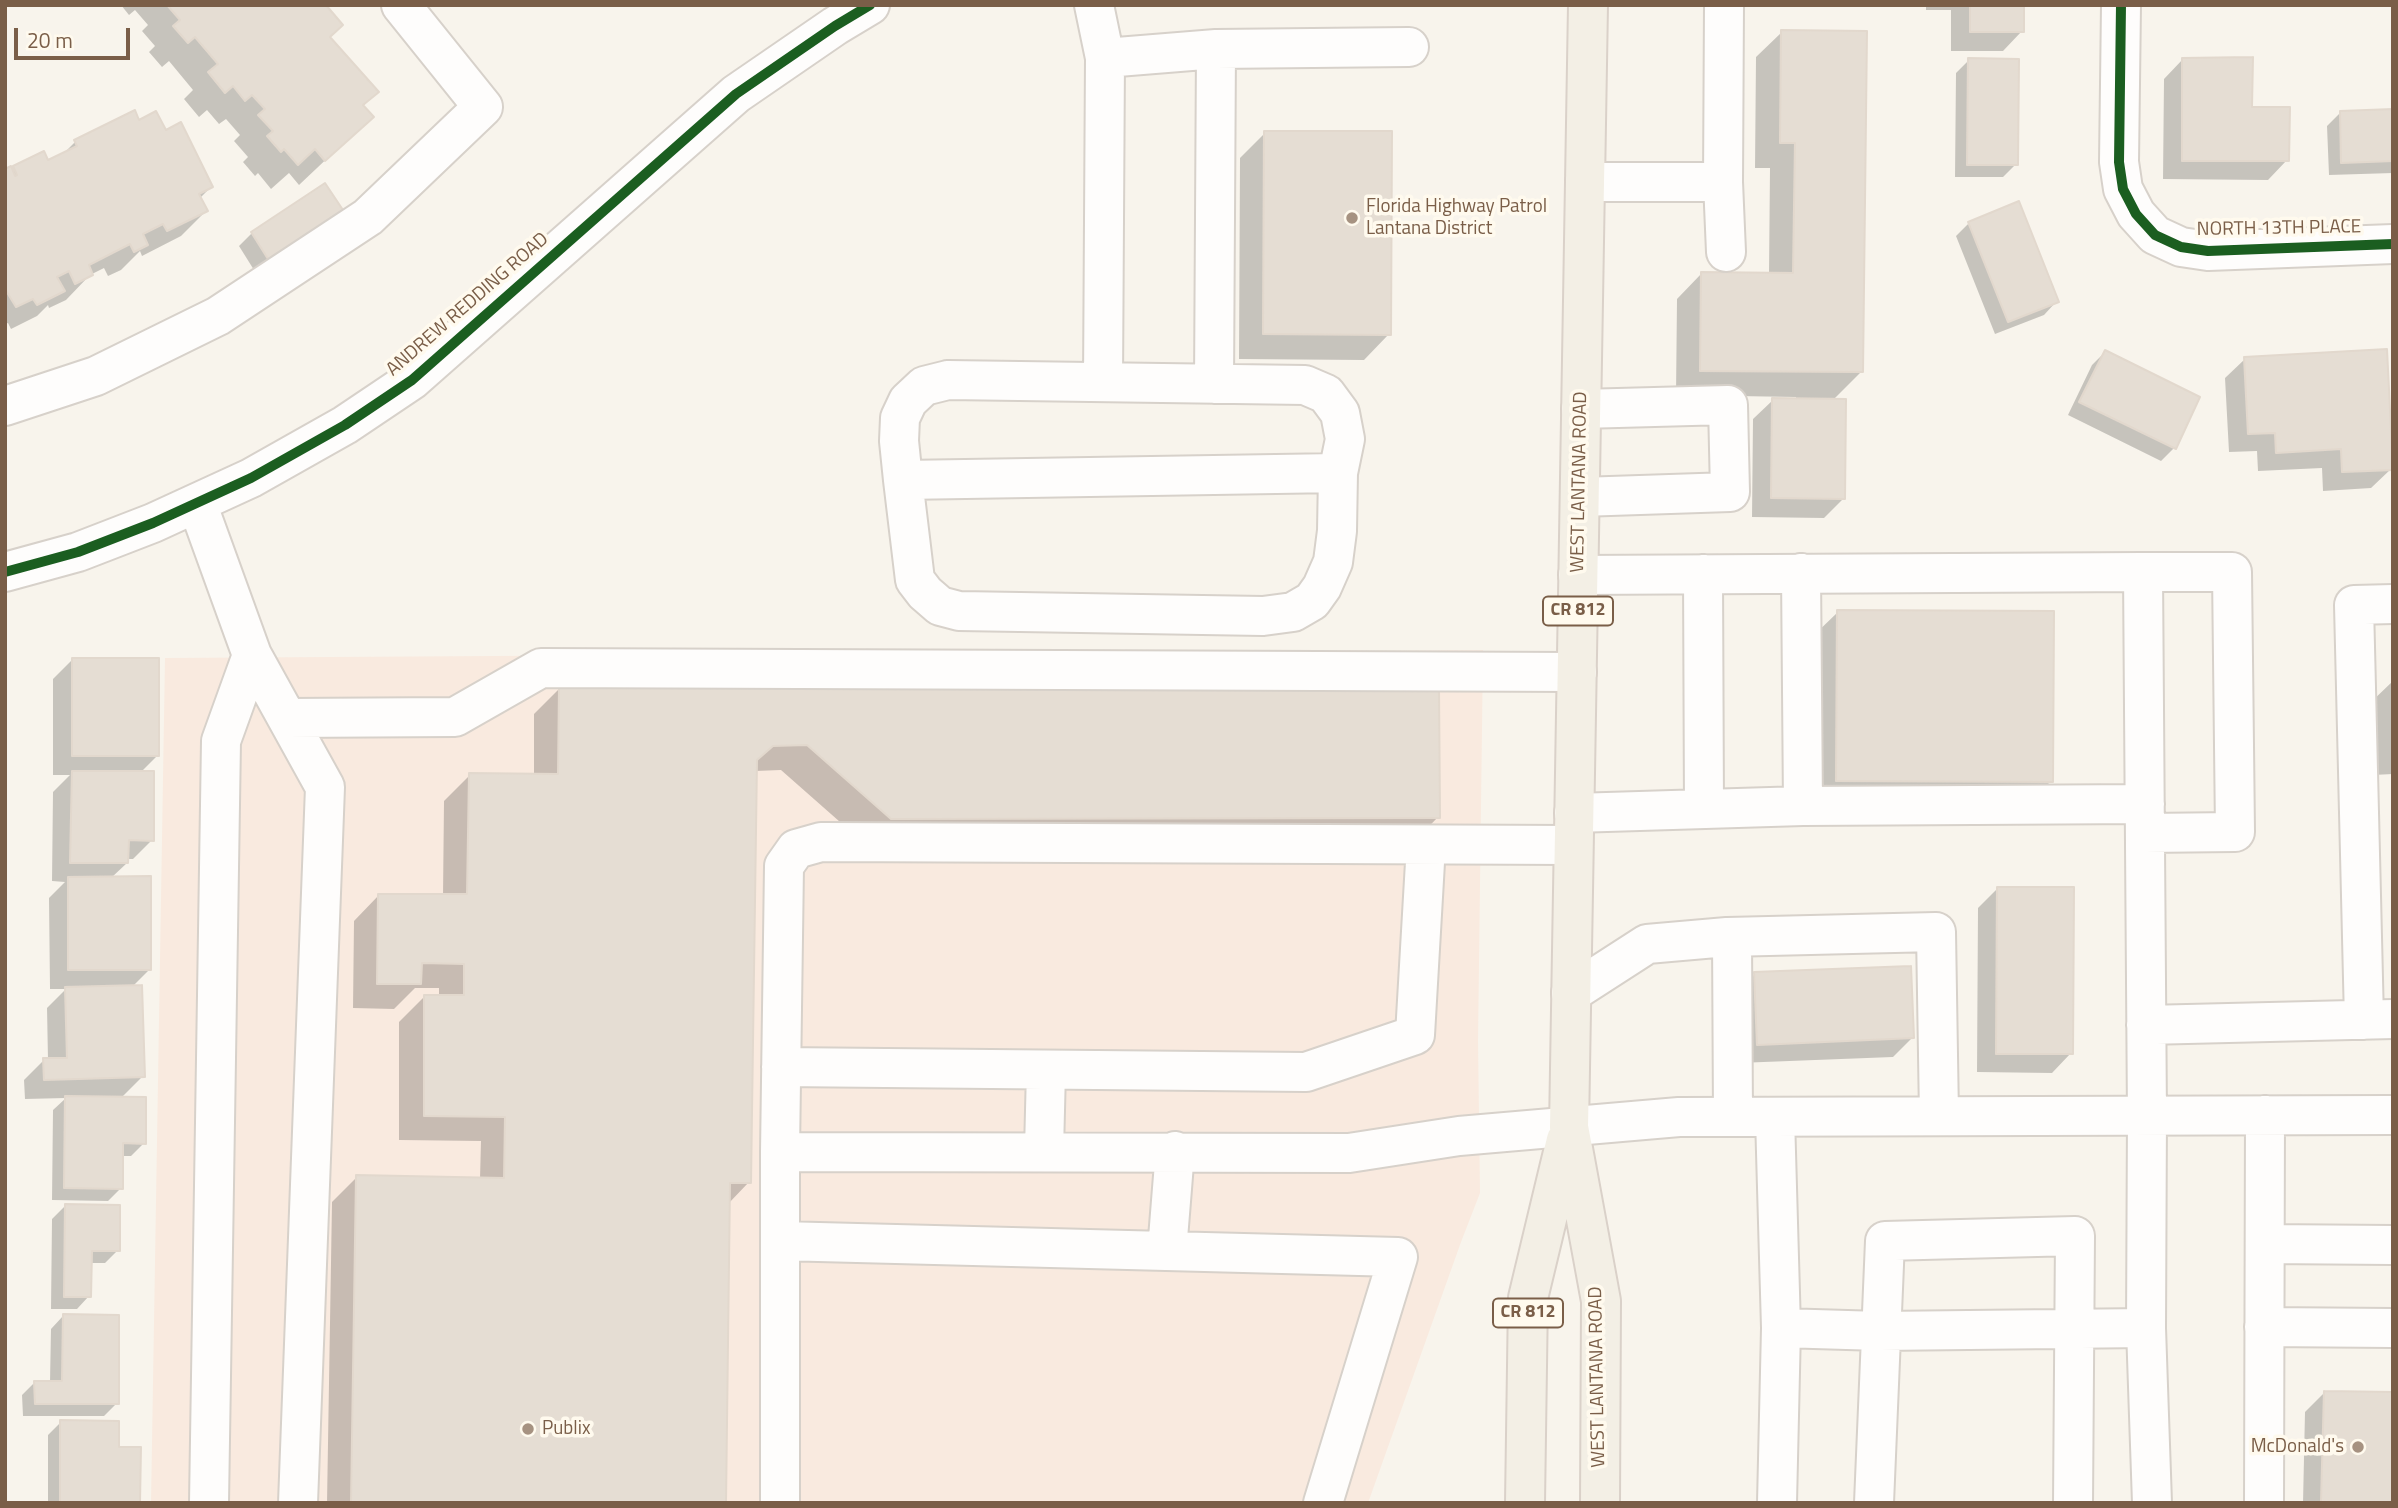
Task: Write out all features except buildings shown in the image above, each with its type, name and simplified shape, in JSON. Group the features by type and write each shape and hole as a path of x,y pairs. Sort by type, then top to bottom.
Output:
{"main road":[{"name":"WEST LANTANA ROAD","path":"1588,5 1569,1127 1601,1301 1600,1503"},
{"name":"WEST LANTANA ROAD","path":"1525,1503 1528,1298 1569,1127"}],"street":[{"path":"5,406 96,376 218,316 368,217 483,107 401,5"},
{"name":"ANDREW REDDING ROAD","path":"5,572 78,552 153,523 251,478 345,425 412,380 736,94 870,5"},
{"path":"1094,5 1105,58 1104,382"},
{"path":"1724,5 1723,183 1726,252"},
{"name":"NORTH 13TH PLACE","path":"2121,5 2119,162 2123,189 2136,214 2155,235 2180,247 2208,251 2393,244"},
{"path":"1105,58 1216,49 1409,47"},
{"path":"1214,384 1216,49"},
{"path":"1585,182 1723,183"},
{"path":"948,380 1104,382 1305,385 1326,394 1340,413 1345,439 1338,473 1337,531 1333,562 1322,587 1312,601 1293,612 1263,615 960,611 940,606 925,593 915,580 903,480 900,418 908,401 923,386 948,380"},
{"path":"1580,496 1730,492 1728,405 1581,409"},
{"path":"903,480 1338,473"},
{"path":"197,503 252,654 325,787 298,1503"},
{"path":"2143,572 2146,1328 2152,1503"},
{"path":"780,1503 780,1152 784,866 796,849 821,842 1426,845 1574,829 1704,809 1803,806 2145,819 2235,832 2232,572 1578,575"},
{"path":"1801,573 1803,806"},
{"path":"1703,574 1704,809"},
{"path":"2146,1025 2379,1019 2354,605 2393,604"},
{"path":"209,1503 221,741 252,654"},
{"path":"287,718 455,717 541,668 1577,672"},
{"path":"781,1068 1306,1072 1415,1035 1426,845"},
{"path":"1571,993 1647,944 1732,937 1936,932 1939,1116"},
{"path":"1732,937 1732,1117"},
{"path":"1045,1151 1046,1070"},
{"path":"2264,1503 2265,1115"},
{"path":"780,1152 1349,1153 1459,1136 1679,1117 2393,1115"},
{"path":"1776,1117 1781,1328 1777,1503"},
{"path":"1167,1251 1175,1151"},
{"path":"1874,1503 1885,1241 2076,1236 2073,1503"},
{"path":"780,1241 1398,1256 1323,1503"},
{"path":"2264,1244 2393,1245"},
{"path":"2264,1327 2393,1328"},
{"path":"1781,1328 1880,1331 2146,1328"}],"shaded area":[{"path":"1483,650 1478,1041 1480,1193 1368,1503 151,1503 165,658"}],"cycle path":[{"path":"5,572 78,552 153,523 251,478 345,425 412,380 736,94 870,5"},
{"path":"2121,5 2119,162 2123,189 2136,214 2155,235 2181,247 2208,251 2393,244"}],"place":[{"name":"Florida Highway Patrol Lantana District","path":"1352,218"},
{"name":"Publix","path":"528,1429"},
{"name":"McDonald's","path":"2358,1447"}]}
